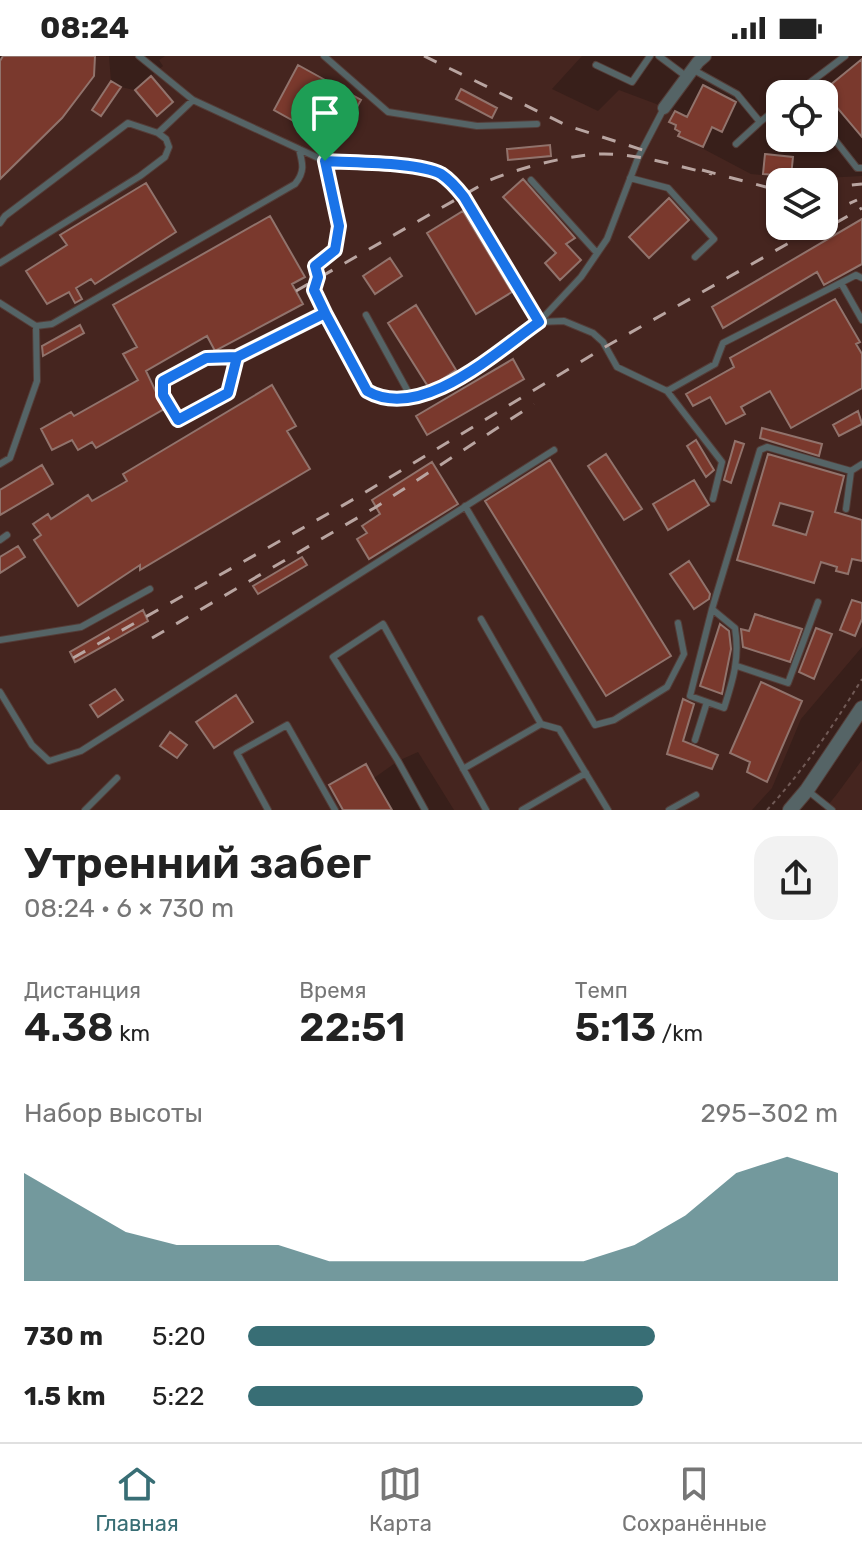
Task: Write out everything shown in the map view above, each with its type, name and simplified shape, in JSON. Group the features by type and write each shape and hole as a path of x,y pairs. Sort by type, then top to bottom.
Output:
{"street":[{"path":"664,108 705,56"},
{"path":"790,810 862,708"}],"lane":[{"path":"139,56 193,100 325,161 423,168 439,173 453,183 464,197 539,322"},
{"path":"324,56 388,112 477,126 537,124"},
{"path":"596,65 632,82 650,56"},
{"path":"659,56 737,94 760,122"},
{"path":"814,80 845,56"},
{"path":"158,133 193,100"},
{"path":"325,161 339,226 335,250 315,266 318,277 314,290 367,391 380,398 431,394 539,322 581,277 607,239 630,178 664,108"},
{"path":"736,144 766,117"},
{"path":"0,223 5,216 128,123 158,133 166,139 169,147 165,157 140,176 0,263"},
{"path":"838,144 857,168 862,168"},
{"path":"0,303 36,326 52,324 295,184 301,176 303,165 299,149"},
{"path":"630,178 668,188 714,239 695,257"},
{"path":"531,180 597,253"},
{"path":"667,391 715,364 723,343 856,275 862,278"},
{"path":"841,283 862,320"},
{"path":"237,357 228,393 178,420 163,395 163,381 206,358 237,357 325,313"},
{"path":"366,315 411,397"},
{"path":"539,322 564,321 580,326 603,342 617,367 667,391 722,462 713,499"},
{"path":"0,464 10,458 37,381 36,326"},
{"path":"712,609 735,628 739,649 724,708 690,696 712,609 760,450 767,447 851,471 862,464"},
{"path":"0,692 32,745 49,761 81,751 554,450"},
{"path":"846,509 851,471"},
{"path":"465,506 595,725 614,720 667,687 684,654 678,623"},
{"path":"0,640 81,627 150,589"},
{"path":"737,666 788,683 818,602"},
{"path":"481,619 541,724 559,729 608,810"},
{"path":"425,810 333,657 383,624 486,810"},
{"path":"695,740 707,702"},
{"path":"463,769 541,724"},
{"path":"268,810 237,753 287,725 335,810"},
{"path":"522,810 586,773"},
{"path":"85,810 117,778"},
{"path":"807,790 832,810"},
{"path":"669,810 696,795"}],"path":[{"path":"767,810 824,740 862,679"}],"shaded area":[{"path":"3,56 109,56 111,81 134,90 163,66 159,60 165,56 582,56 552,89 598,111 619,90 675,111 687,117 679,136 751,174 766,175 766,240 838,240 838,177 862,176 862,647 801,719 772,788 752,810 454,810 418,752 398,761 374,778 392,810 0,810 0,61"},
{"path":"862,760 862,810 824,810 837,794"}],"building":[{"path":"3,56 95,56 94,76 62,118 0,179 0,61"},
{"path":"862,59 862,137 838,109 836,80"},
{"path":"298,65 361,100 345,128 326,118 317,134 274,110"},
{"path":"151,76 173,102 157,116 135,90"},
{"path":"111,81 121,87 101,116 92,110"},
{"path":"703,85 736,102 722,132 712,127 703,147 678,136 680,132 675,129 676,125 669,122 675,111 687,117"},
{"path":"461,89 497,108 492,118 456,99"},
{"path":"550,145 551,156 508,160 507,149"},
{"path":"765,154 793,157 792,168 766,168 766,174 763,174"},
{"path":"523,179 575,238 566,244 581,260 560,280 545,263 556,253 503,197"},
{"path":"146,183 176,232 95,284 91,279 76,288 82,299 75,303 69,292 47,304 26,271 67,245 60,235"},
{"path":"669,198 689,220 649,258 629,237"},
{"path":"463,211 512,292 476,314 427,233"},
{"path":"270,216 305,277 292,284 303,304 215,351 207,336 146,371 164,409 96,448 92,442 78,450 72,440 52,450 41,429 71,412 74,416 138,380 123,354 137,347 113,305"},
{"path":"862,219 862,264 824,285 817,272 723,328 712,307 826,240 838,240 838,233"},
{"path":"390,258 402,276 375,294 363,276"},
{"path":"835,299 860,342 856,344 862,354 862,388 791,428 770,391 741,407 745,414 726,424 710,397 693,406 686,394 734,367 730,358"},
{"path":"416,305 456,370 429,388 388,323"},
{"path":"80,325 84,333 43,356 42,346"},
{"path":"513,359 524,379 427,435 416,416"},
{"path":"272,385 296,426 287,431 310,469 140,570 140,565 78,606 34,540 41,535 33,524 48,514 51,519 88,495 92,501 127,481 123,474"},
{"path":"858,411 862,424 839,436 833,425"},
{"path":"762,428 822,444 819,456 760,438"},
{"path":"696,440 714,470 706,477 687,446"},
{"path":"735,441 744,444 731,483 724,480"},
{"path":"606,454 642,509 624,520 588,466"},
{"path":"768,454 844,476 835,512 862,520 862,561 852,559 848,574 821,562 814,583 737,560","holes":["780,503 813,512 806,535 773,525"]},
{"path":"550,460 671,656 606,696 485,501"},
{"path":"432,462 458,504 369,559 357,539 367,533 362,526 380,514 372,500"},
{"path":"42,465 53,484 0,515 0,490"},
{"path":"694,480 709,505 668,530 653,504"},
{"path":"18,546 25,557 0,573 0,557"},
{"path":"302,557 307,565 258,594 253,586"},
{"path":"689,561 710,594 709,599 694,609 670,574"},
{"path":"852,600 862,603 862,619 855,636 840,630"},
{"path":"143,610 148,621 75,662 70,652"},
{"path":"755,614 802,629 790,662 743,647 741,629 749,631"},
{"path":"720,624 729,631 731,649 722,694 700,686"},
{"path":"816,628 832,634 814,679 799,672"},
{"path":"761,682 802,701 767,782 747,772 750,762 730,753"},
{"path":"115,689 123,700 98,717 90,705"},
{"path":"236,695 253,722 214,748 196,722"},
{"path":"683,699 694,704 683,741 718,755 712,769 667,754"},
{"path":"170,732 187,745 177,758 160,746"},
{"path":"366,764 392,810 343,810 329,785"}],"railway":[{"path":"424,56 568,126 649,152"},
{"path":"296,291 490,180 530,167 573,157 614,154 712,174"},
{"path":"702,170 766,187"},
{"path":"838,187 862,184"},
{"path":"838,209 857,200"},
{"path":"838,222 862,208"},
{"path":"73,658 354,499 605,347 794,240"},
{"path":"152,638 376,507 534,404"}],"route":[{"path":"325,161 339,226 335,250 315,266 318,277 314,290 325,313 237,357 206,358 163,381 163,395 178,420 228,393 237,357 325,313 367,391 380,398 399,399 431,394 539,322 453,183 439,173 423,168 325,161"}]}
